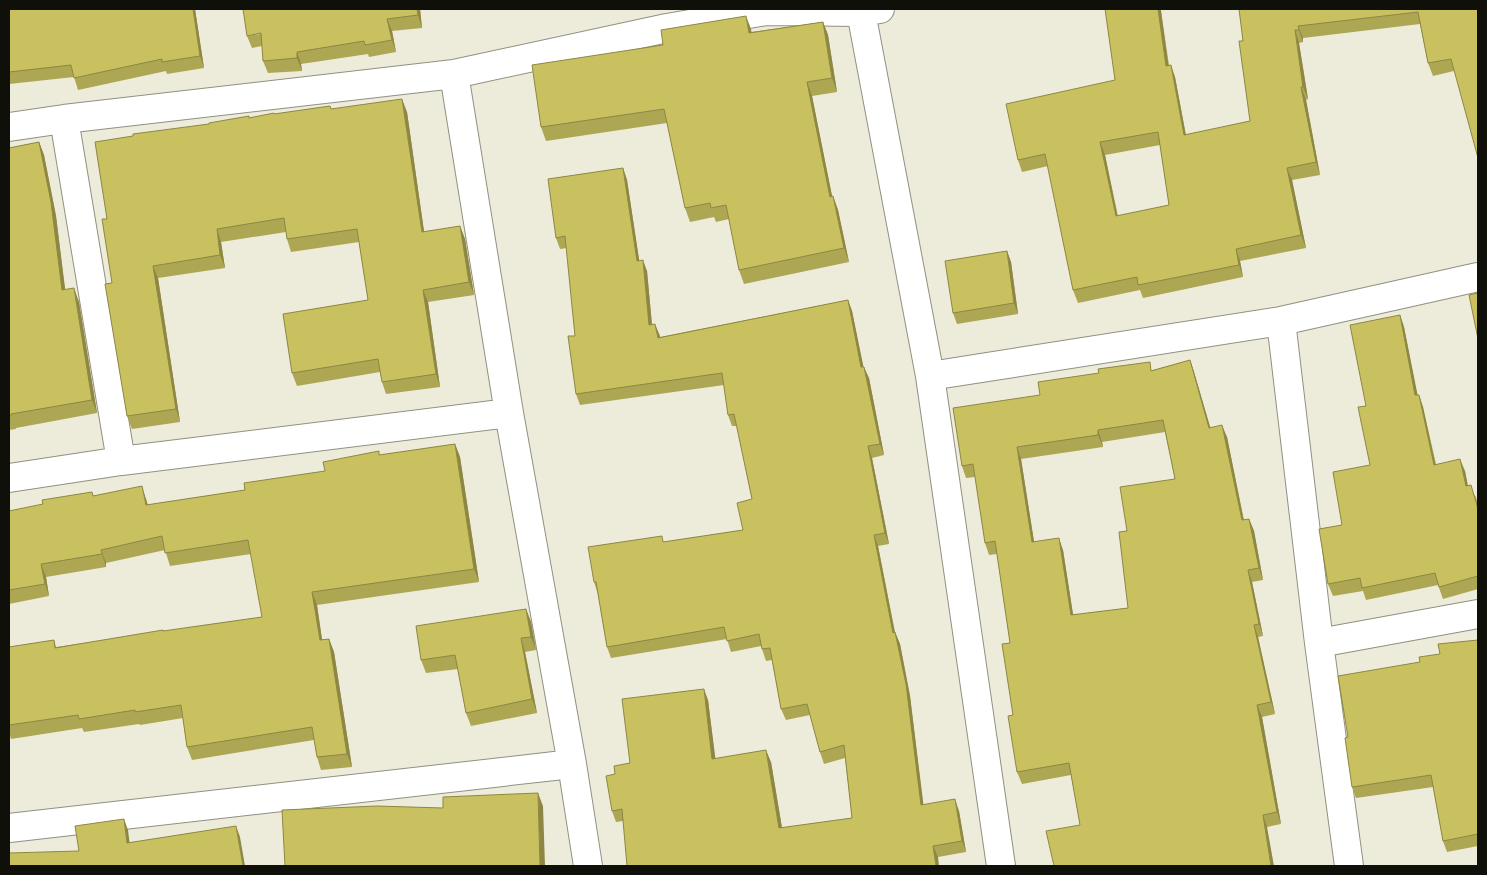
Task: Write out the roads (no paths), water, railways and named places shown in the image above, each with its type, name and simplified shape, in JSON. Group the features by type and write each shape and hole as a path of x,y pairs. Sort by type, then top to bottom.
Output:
{"street":[{"path":"9,127 454,74 667,28 766,11 870,10 930,376 1001,866"},
{"path":"454,74 509,413 572,764 588,866"},
{"path":"64,119 121,461"},
{"path":"930,376 1281,321 1478,277"},
{"path":"1281,321 1319,643 1349,866"},
{"path":"9,478 121,461 509,413"},
{"path":"1319,643 1478,614"},
{"path":"9,828 572,764"}]}
